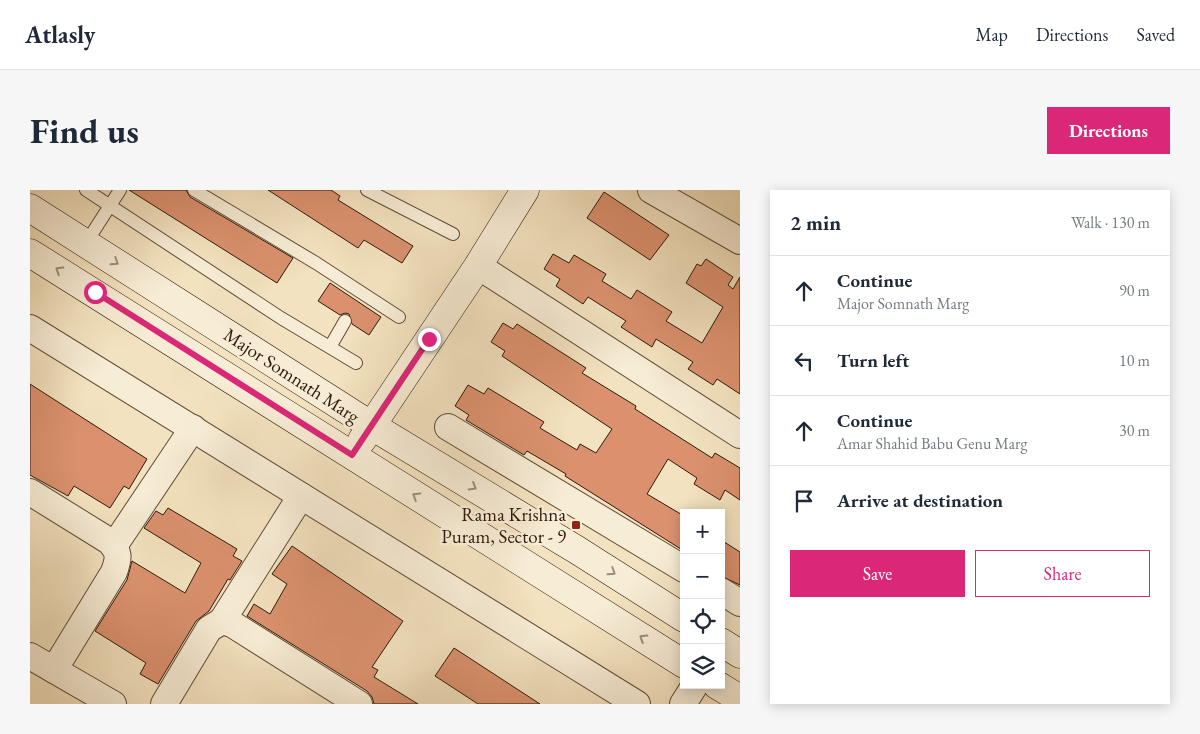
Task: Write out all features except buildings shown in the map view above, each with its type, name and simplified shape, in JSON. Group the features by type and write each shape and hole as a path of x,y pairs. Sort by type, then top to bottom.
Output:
{"street":[{"path":"352,455 478,266 525,190"},
{"path":"651,190 740,241"},
{"name":"Major Somnath Marg","path":"30,208 372,426 568,544 680,615"},
{"name":"Major Somnath Marg","path":"30,252 680,661"},
{"path":"478,266 740,435"},
{"path":"30,328 637,704"},
{"path":"448,427 680,567"},
{"path":"114,546 193,428"},
{"path":"30,492 114,546 119,558 114,572 54,670"},
{"path":"164,704 209,630 222,621 301,496"},
{"path":"725,594 740,603"},
{"path":"222,621 232,624 359,704"},
{"path":"724,644 740,654"},
{"path":"30,656 113,704"},
{"path":"683,704 692,689"},
{"path":"724,689 740,699"}],"lane":[{"path":"86,190 280,318 356,363"},
{"path":"86,243 120,190"},
{"path":"194,190 316,262 399,317"},
{"path":"367,190 453,234"},
{"path":"330,347 345,321"}],"place":[{"name":"Rama Krishna Puram, Sector - 9","path":"576,525"}],"route":[{"path":"95,292 352,455 429,339"}]}
